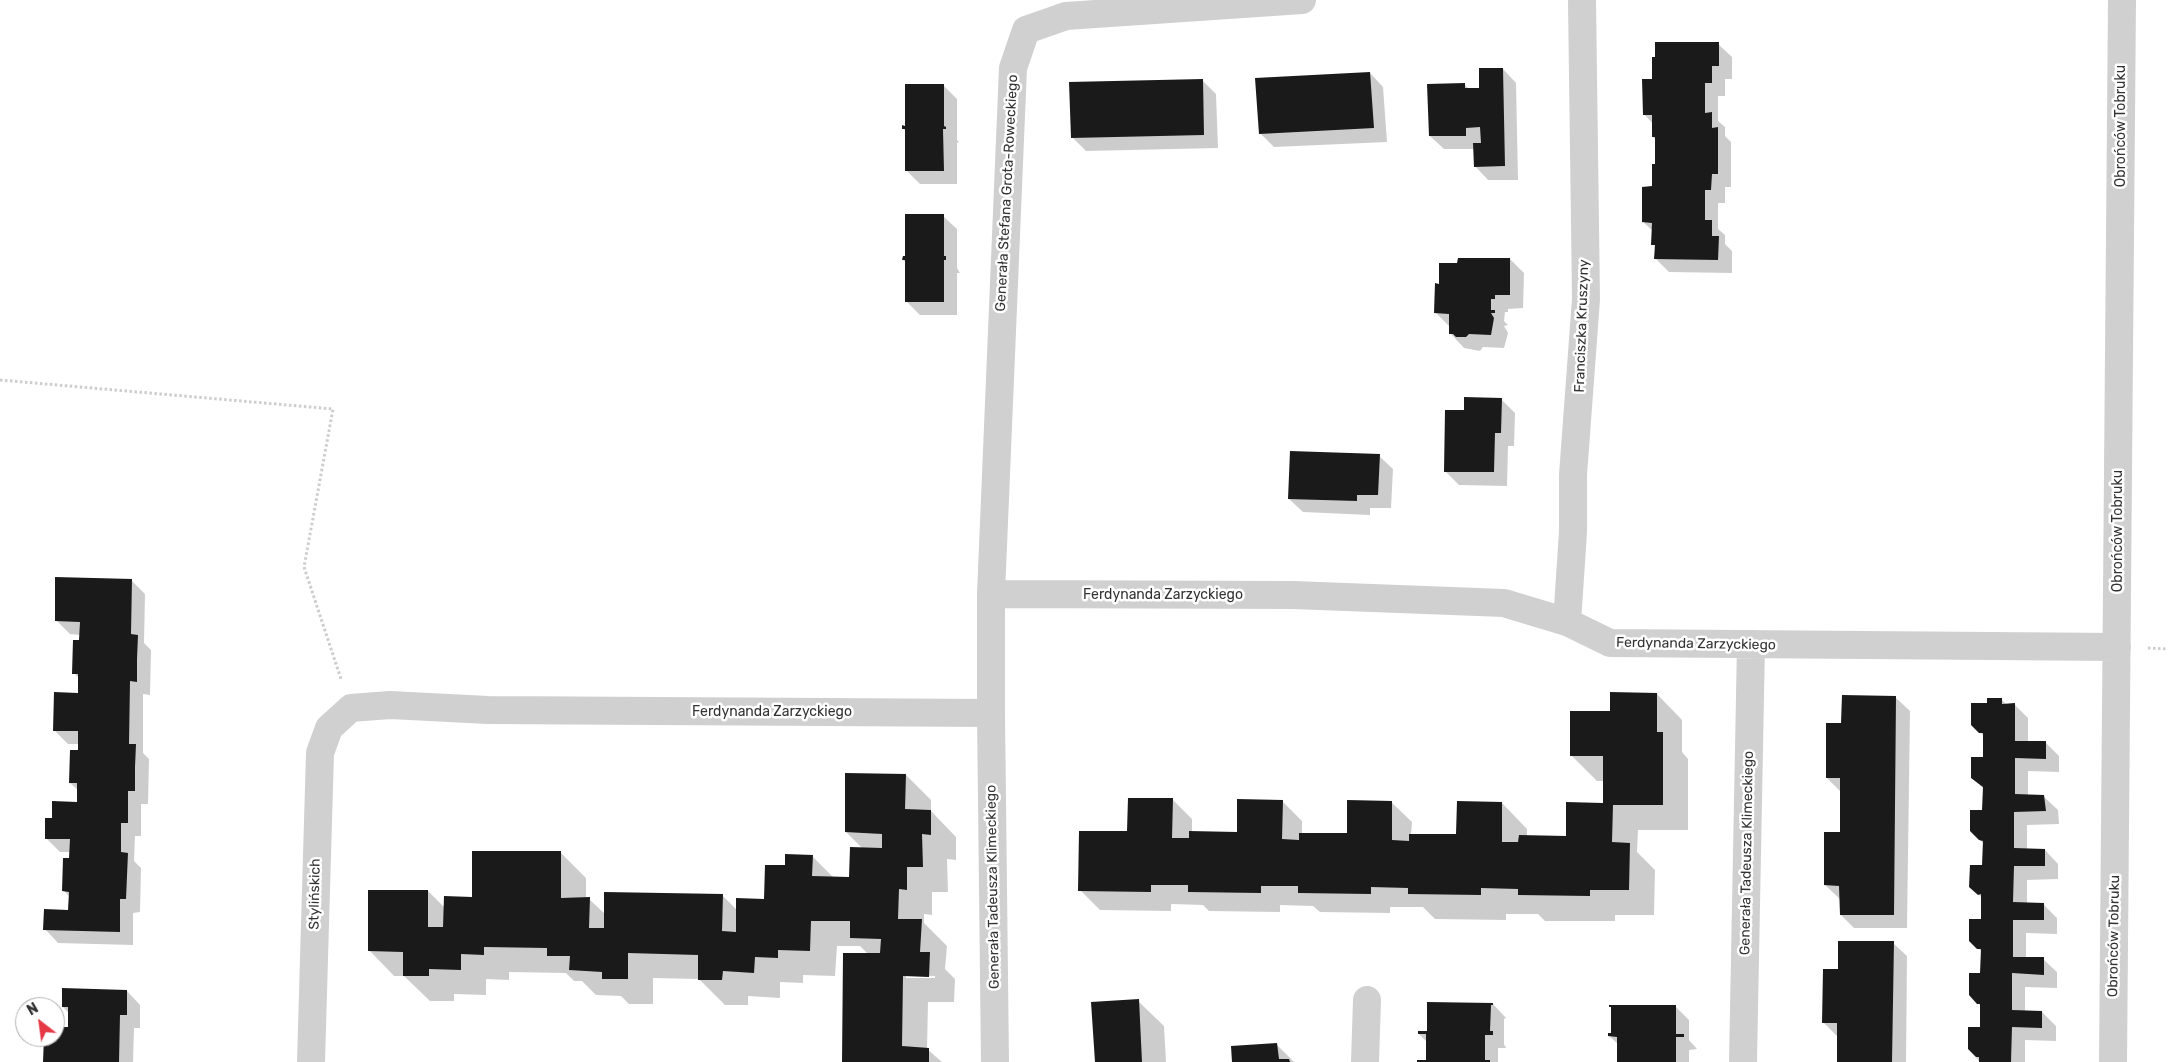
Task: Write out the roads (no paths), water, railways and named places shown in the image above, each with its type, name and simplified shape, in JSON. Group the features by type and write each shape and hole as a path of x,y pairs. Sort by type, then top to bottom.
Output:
{"street":[{"name":"Generała Stefana Grota-Roweckiego","path":"991,594 1013,68 1026,30 1066,16 1302,0"},
{"name":"Franciszka Kruszyny","path":"1567,622 1573,474 1586,299 1582,0"},
{"name":"Obrońców Tobruku","path":"2113,1062 2122,0"},
{"name":"Ferdynanda Zarzyckiego","path":"991,594 1293,595 1504,603 1567,622 1610,643 2117,647"},
{"path":"991,594 991,713"},
{"name":"Generała Tadeusza Klimeckiego","path":"1743,1062 1751,644"},
{"name":"Ferdynanda Zarzyckiego","path":"329,728 351,708 390,706 498,710 991,713"},
{"name":"Generała Tadeusza Klimeckiego","path":"991,713 995,1062"},
{"name":"Stylińskich","path":"312,1062 320,753 329,728"},
{"path":"1365,1062 1367,1000"}]}
